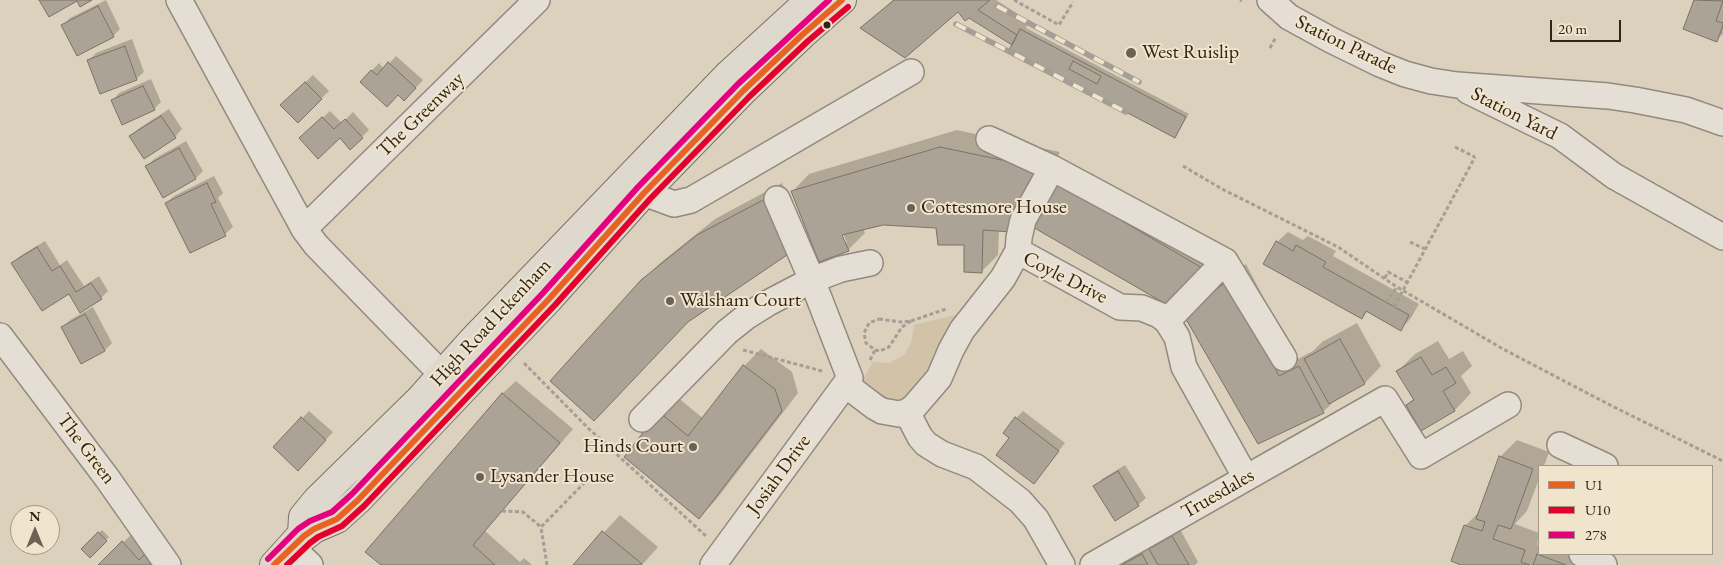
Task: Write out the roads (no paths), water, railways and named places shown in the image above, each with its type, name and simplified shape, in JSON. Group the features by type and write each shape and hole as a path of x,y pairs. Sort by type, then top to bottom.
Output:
{"main road":[{"name":"High Road Ickenham","path":"291,559 302,534 303,517 317,500 419,400 451,384 549,299 644,193 828,2"},
{"name":"High Road Ickenham","path":"451,384 478,335 729,74 828,2"}],"street":[{"path":"179,0 304,229 316,245 451,384"},
{"name":"The Greenway","path":"304,229 537,0"},
{"name":"Station Parade","path":"1270,0 1289,17 1380,64 1431,81 1457,85"},
{"path":"644,193 674,204 691,200 911,72"},
{"name":"Station Yard","path":"1457,85 1608,96 1686,110 1723,123"},
{"name":"Station Yard","path":"1457,85 1560,136 1614,176 1723,237"},
{"path":"989,139 1052,168 1225,260 1284,358"},
{"path":"1018,251 1023,220 1052,168"},
{"path":"777,198 812,280 848,381 875,407 882,411 899,414 907,412 920,437 926,444 942,454 976,467 1020,501 1036,520 1062,565"},
{"name":"Coyle Drive","path":"907,412 921,400 939,378 962,330 1003,278 1018,251 1120,307 1142,308 1167,321"},
{"path":"1225,260 1167,321 1177,337 1184,367 1246,478"},
{"path":"642,419 716,343 747,316 812,280 841,269 870,262"},
{"name":"The Green","path":"0,336 108,478 168,565"},
{"name":"Josiah Drive","path":"718,558 848,381"},
{"name":"Truesdales","path":"1093,565 1385,399 1421,456 1508,405"},
{"path":"1560,446 1603,465"},
{"path":"1584,555 1604,564"}],"railway":[{"path":"997,6 1139,82"},
{"path":"956,24 1126,112"}],"place":[{"name":"West Ruislip","path":"1131,53"},
{"name":"Cottesmore House","path":"911,208"},
{"name":"Walsham Court","path":"670,301"},
{"name":"Hinds Court","path":"693,447"},
{"name":"Lysander House","path":"480,477"}]}
